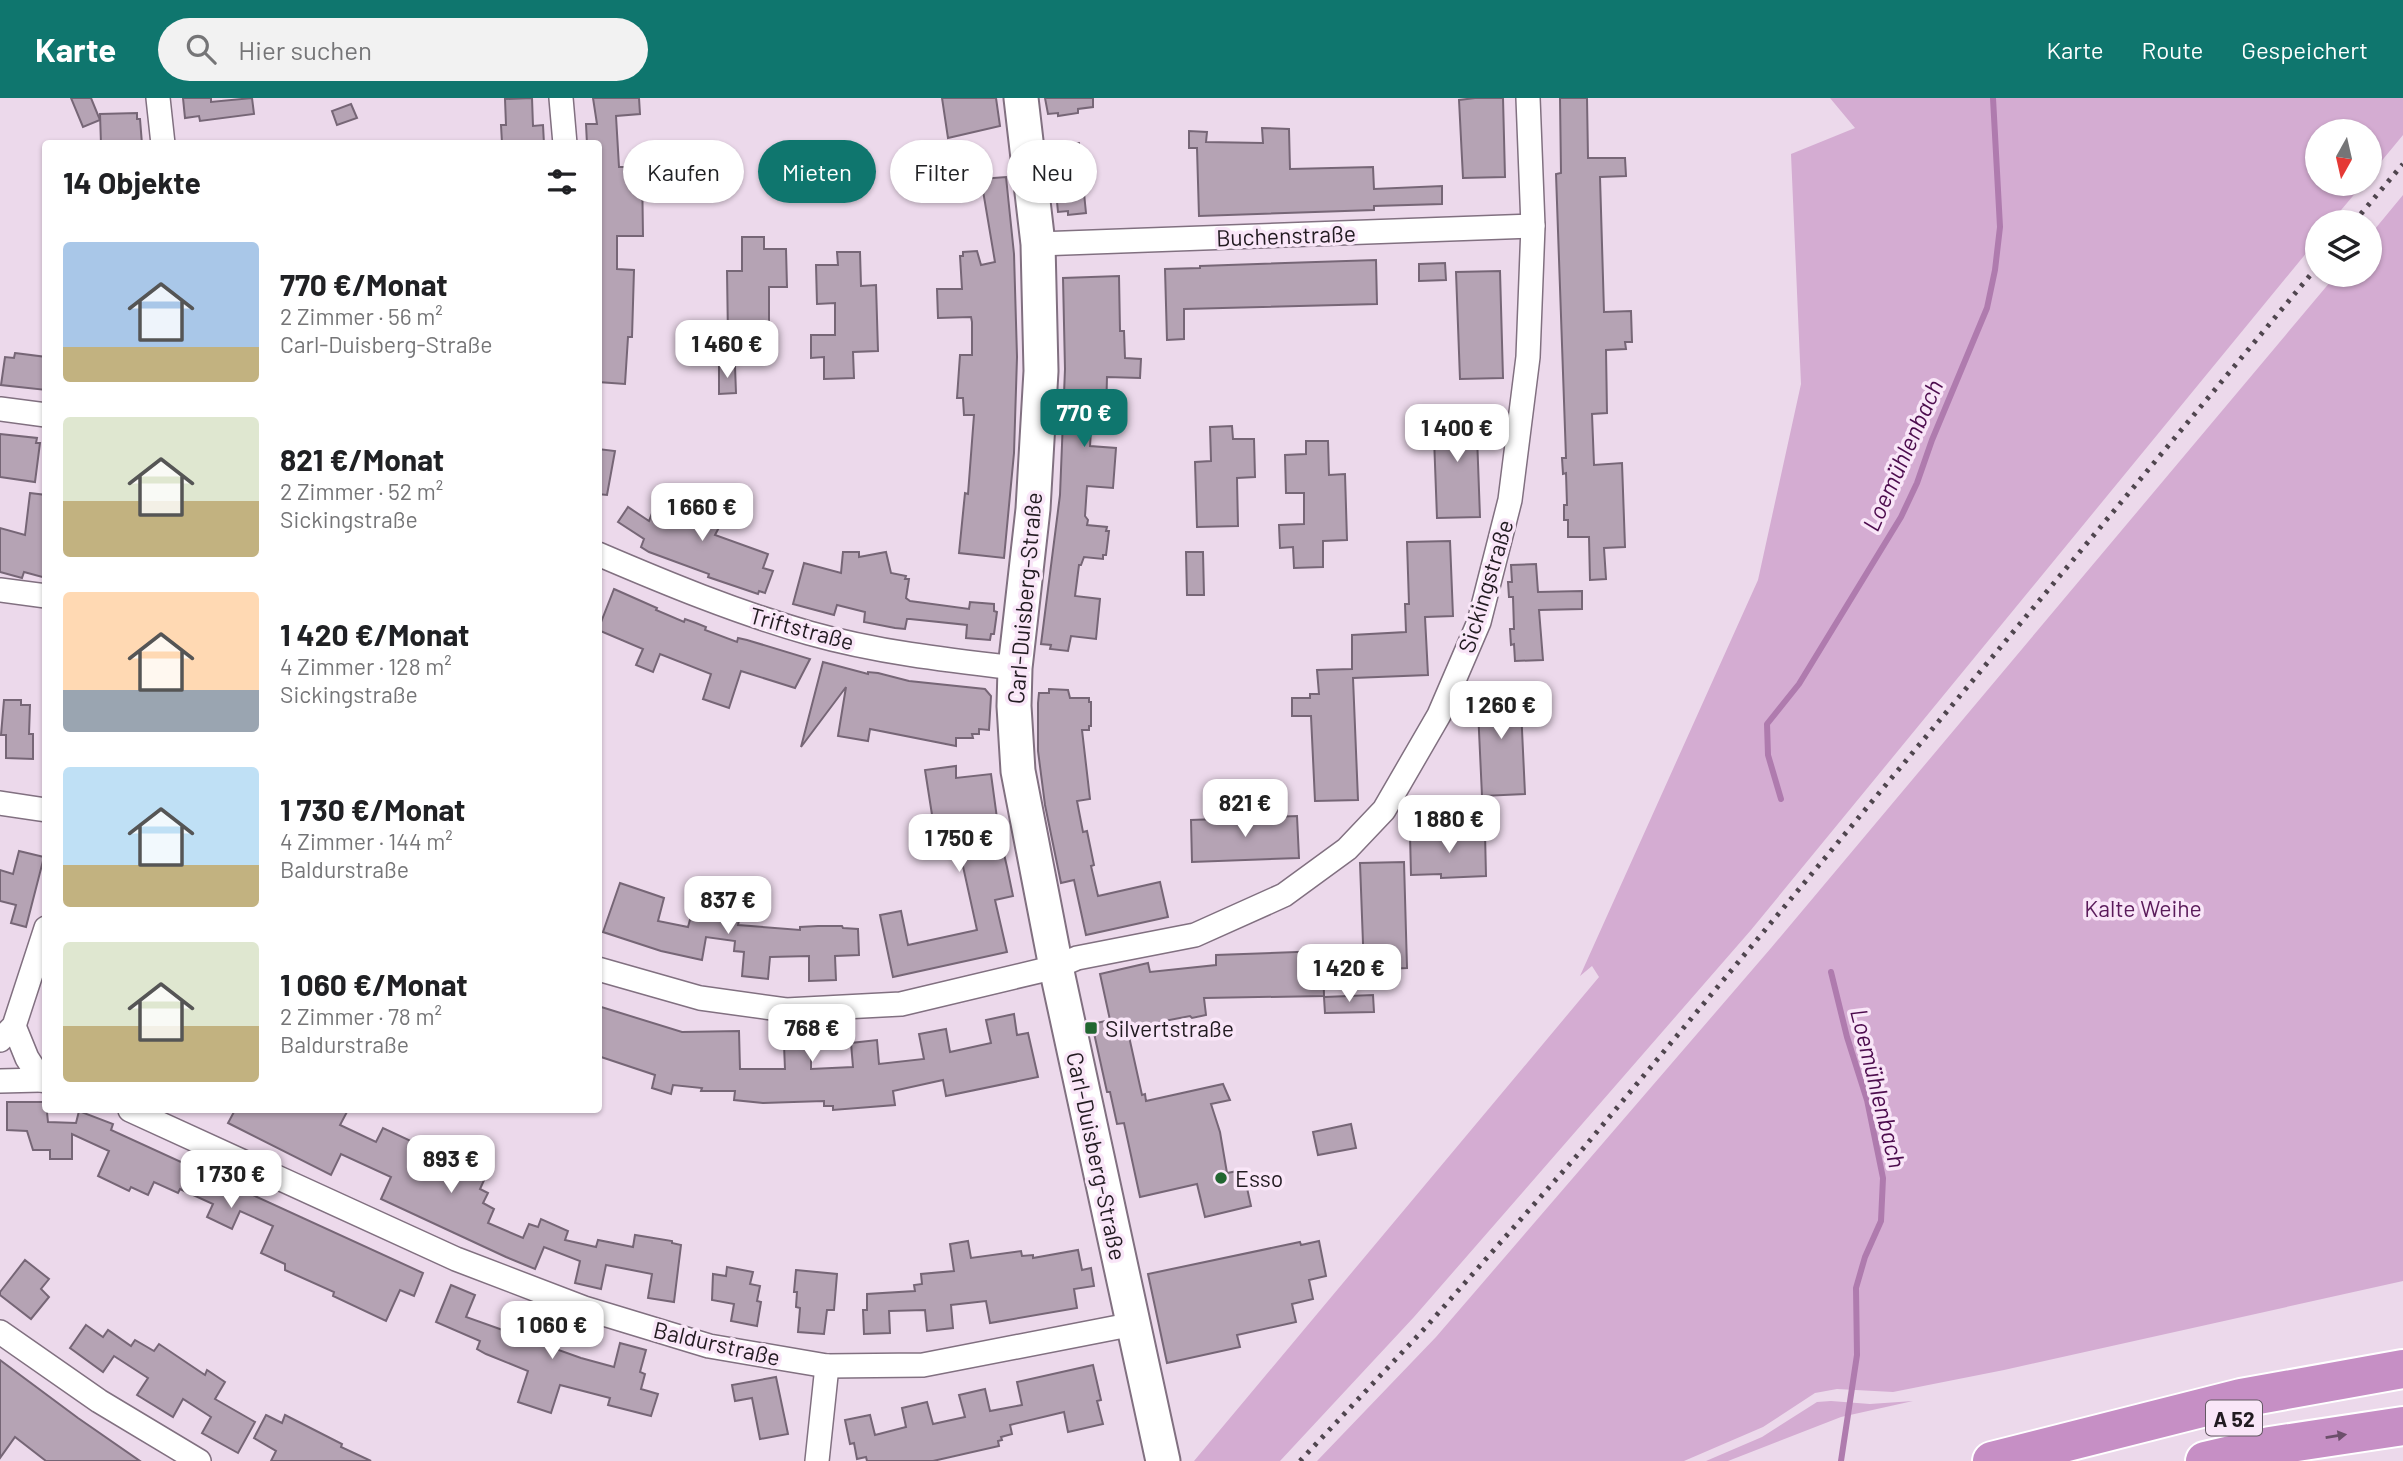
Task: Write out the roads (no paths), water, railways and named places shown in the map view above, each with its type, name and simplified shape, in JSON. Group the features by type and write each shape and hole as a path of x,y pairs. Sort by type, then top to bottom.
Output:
{"highway":[{"path":"1992,1461 2241,1398 2403,1369"},
{"name":"A 52","path":"2068,1461 2245,1415 2403,1387"},
{"name":"A 52","path":"2205,1461 2259,1454 2403,1426"}],"main road":[{"name":"Carl-Duisberg-Straße","path":"1021,98 1038,244 1041,371 1038,432 1015,668 1014,706 1018,771 1055,967 1163,1461"}],"street":[{"path":"158,98 163,140"},
{"path":"561,98 565,140"},
{"name":"Sickingstraße","path":"1055,967 1077,958 1195,935 1284,895 1347,849 1384,810 1439,715 1479,622 1510,500 1528,357 1533,226 1528,98"},
{"name":"Buchenstraße","path":"1038,244 1533,226"},
{"path":"0,409 42,414"},
{"name":"Triftstraße","path":"602,556 699,597 811,634 918,656 1015,668"},
{"path":"0,590 42,595"},
{"path":"0,803 42,809"},
{"path":"42,939 7,1033 42,1080"},
{"path":"602,969 700,998 786,1010 901,1004 1055,967"},
{"path":"0,1081 42,1081"},
{"name":"Baldurstraße","path":"137,1113 456,1259 584,1308 709,1346 827,1366 923,1365 1134,1324"},
{"path":"0,1332 99,1401 199,1461"},
{"path":"817,1461 827,1366"}],"waterway":[{"name":"Loemühlenbach","path":"1781,799 1768,755 1767,724 1799,684 1901,517 1987,308 2000,227 1993,98"},
{"name":"Loemühlenbach","path":"1831,972 1847,1037 1867,1100 1883,1178 1881,1221 1865,1257 1856,1288 1857,1355 1841,1461"}],"railway":[{"path":"2364,210 2403,164"},
{"path":"1300,1461 1426,1327 1581,1151 2305,281"}],"place":[{"name":"Silvertstraße","path":"1091,1028"},
{"name":"Esso","path":"1221,1178"}],"park label":[{"name":"Kalte Weihe","path":"2143,908"}]}
